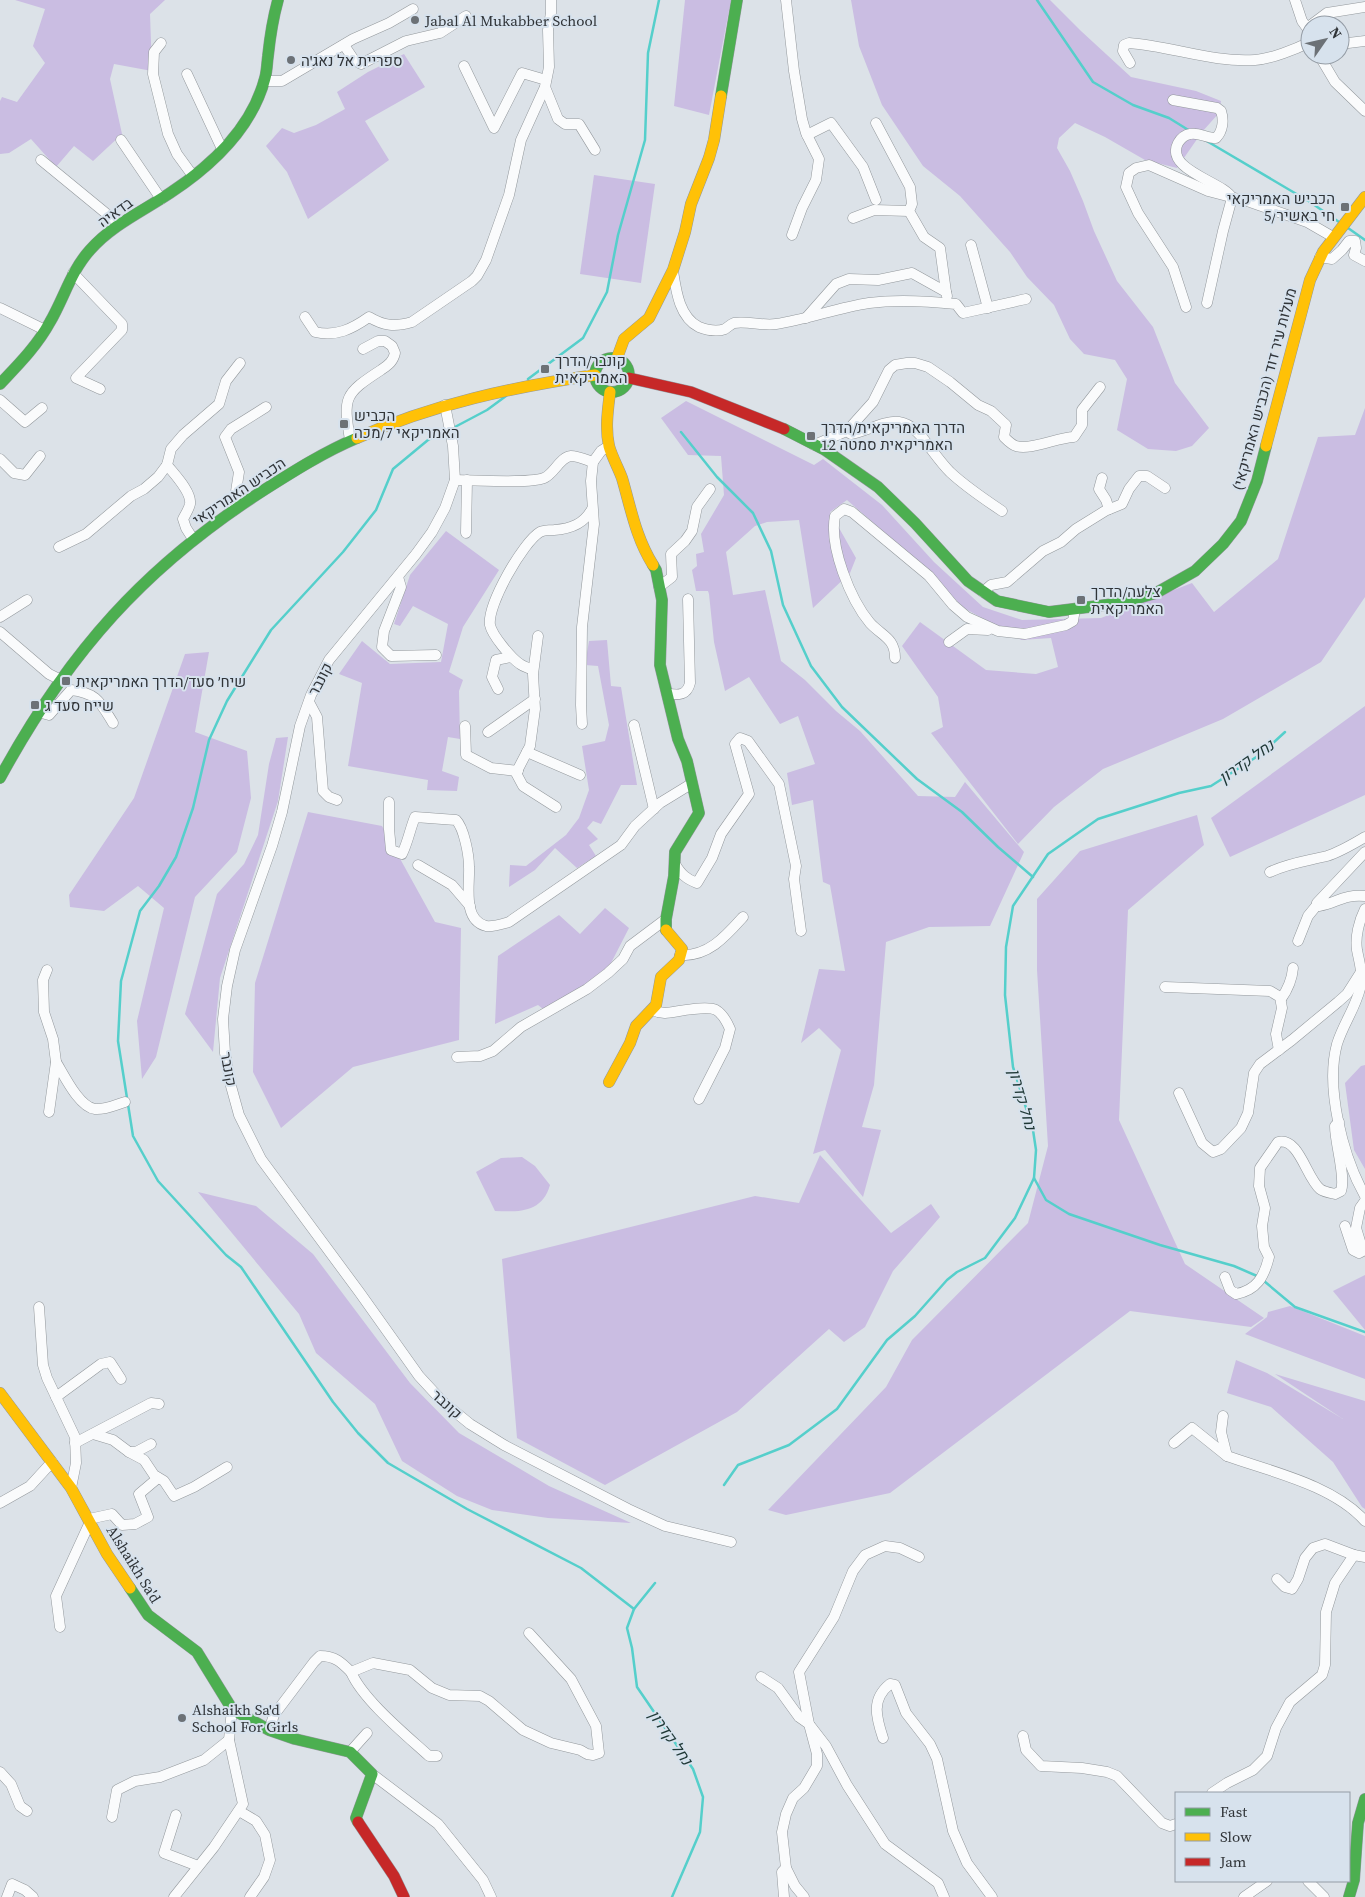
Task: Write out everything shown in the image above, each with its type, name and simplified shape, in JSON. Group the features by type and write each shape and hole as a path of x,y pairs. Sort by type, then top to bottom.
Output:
{"street":[{"name":"בדאיה","path":"0,384 45,330 73,273 91,249 120,224 161,199 193,176 222,150 239,130 253,110 264,81 273,18 278,0"},
{"path":"305,317 315,332 326,335 339,333 357,326 369,317 381,324 400,326 412,322 478,276 486,260 509,195 521,140 546,83 549,67 548,30 551,0"},
{"path":"617,358 624,339 650,318 672,270 685,232 691,204 714,140 737,0"},
{"path":"786,0 794,71 802,119 819,159 818,170 792,235"},
{"path":"1295,0 1300,15"},
{"path":"1324,15 1327,12 1365,6"},
{"path":"264,81 282,81 353,39 389,23 413,8"},
{"path":"344,45 354,60 361,64 406,41 440,33 466,16"},
{"path":"1350,43 1365,41"},
{"path":"162,43 154,52 153,74 168,134 177,154 193,176"},
{"path":"1130,63 1123,51 1124,45 1129,43 1212,57 1257,60 1300,46"},
{"path":"1325,65 1336,82 1365,111"},
{"path":"464,66 494,128 522,73 546,83 558,120 565,124 579,124 595,150"},
{"path":"187,74 222,150"},
{"path":"1173,100 1221,110 1223,116 1222,126 1220,134 1216,138 1210,138 1198,133 1188,134 1179,141 1175,152 1177,158 1183,164 1230,194 1232,198"},
{"path":"807,134 832,123 864,167 876,200"},
{"path":"876,123 910,186 912,204 909,211"},
{"path":"121,140 161,199"},
{"path":"41,160 120,224"},
{"path":"1186,307 1173,268 1138,213 1126,188 1129,173 1136,168 1149,165 1208,191 1250,202 1307,222 1333,237"},
{"name":"מעלות עיר דוד (הכביש האמריקאי)","path":"629,378 691,392 776,425 825,450 878,487 915,523 968,581 997,600 1020,607 1050,612 1121,603 1156,593 1195,571 1223,544 1241,521 1257,481 1310,280 1320,257 1333,237 1365,197"},
{"path":"1207,303 1232,198"},
{"path":"852,218 874,210 909,211"},
{"path":"909,211 924,237 940,248 948,304"},
{"path":"1320,257 1332,259 1350,241 1355,241 1354,255 1365,261"},
{"path":"971,245 988,308"},
{"path":"672,270 676,294 689,319 697,326 707,330 719,331 733,323 774,324 871,303 904,300 956,304 963,314 1026,299"},
{"path":"73,273 122,324 122,330 76,378 100,389"},
{"path":"806,318 836,284 850,280 878,280 912,273 946,292"},
{"path":"0,308 45,330"},
{"path":"350,440 346,407 349,396 356,387 393,361 395,353 392,346 385,341 378,341 363,349"},
{"path":"611,357 617,358 625,363 629,378 624,387 615,392 610,392 598,384 595,374 598,364 602,361 611,357"},
{"path":"58,547 92,529 124,501 144,489 158,477 167,465 172,449 183,435 219,404 226,381 240,363"},
{"path":"814,445 847,431 873,402 889,370 896,365 915,363 928,367 950,382 1006,425 1004,437 1016,447 1032,446 1066,437 1074,437 1082,425 1082,410 1100,387"},
{"name":"הכביש האמריקאי","path":"0,778 59,679 98,630 131,593 182,547 276,481 350,440 445,404 535,383 595,374"},
{"path":"609,1082 630,1043 636,1026 653,1010 659,994 661,978 679,960 682,949 666,931 666,919 674,876 675,852 699,813 687,761 678,739 660,665 662,600 656,570 643,549 636,532 621,476 609,446 607,421 610,392"},
{"path":"0,400 25,422 42,408"},
{"name":"קונבר","path":"445,404 453,446 455,480 445,508 432,532 398,577 329,660 300,726 279,820 235,950 226,986 224,1019 225,1053 231,1086 239,1115 260,1159 419,1376 443,1402 470,1424 504,1445 628,1509 666,1526 732,1542"},
{"path":"233,511 239,472 225,436 230,429 266,407"},
{"path":"847,431 851,434 859,433 891,422 900,422 910,426 919,434 949,471 965,485 1002,511"},
{"path":"582,724 582,627 594,524 591,481 593,462 601,451 609,446"},
{"path":"0,459 14,473 25,475 40,456"},
{"path":"455,480 522,480 544,478 571,456 593,462"},
{"path":"167,465 182,483 188,496 190,503 183,519 186,528 194,539"},
{"path":"983,592 991,585 1007,582 1028,566 1043,551 1061,542 1076,529 1109,509 1122,504 1132,484 1139,476 1147,476 1165,488"},
{"path":"1102,478 1099,489 1109,509"},
{"path":"466,533 467,480"},
{"path":"659,587 672,577 671,554 692,531 697,507 710,489"},
{"path":"533,670 511,657 491,627 491,612 516,559 538,533 544,530 568,529 588,516 592,509"},
{"path":"895,658 893,644 869,621 845,580 840,566 834,524 835,516 844,509 852,512 929,576 953,605 967,617 998,631"},
{"path":"398,577 401,587 384,631 382,648 391,656 436,655"},
{"path":"667,693 682,695 686,692 690,683 688,599"},
{"path":"0,617 27,600"},
{"path":"948,642 967,629 979,628 1025,634 1066,625 1073,620 1075,609"},
{"path":"0,632 48,674 59,679"},
{"path":"538,636 533,670 535,699 533,728 530,746 516,773 523,786 556,807"},
{"path":"498,689 492,677 496,660 511,657"},
{"path":"38,712 49,715 71,690 86,692 100,702 113,723"},
{"path":"488,732 535,699"},
{"path":"309,702 317,717 323,791 329,797 337,800"},
{"path":"634,725 654,809"},
{"path":"465,726 466,755 490,768 518,771"},
{"path":"675,864 686,879 697,883 712,858 721,834 749,794 735,744 740,738 748,741 779,784 796,866 794,879 801,932"},
{"path":"527,752 580,775"},
{"path":"418,865 452,884 470,906 477,921 486,926 509,922 621,845 635,826 660,803 692,784"},
{"path":"389,802 391,850 399,854 402,854 407,844 415,817 456,820 461,825 470,867 468,890 470,906"},
{"path":"1270,872 1287,865 1327,856 1365,836"},
{"path":"1298,941 1308,916 1318,905 1319,900 1330,891 1365,852"},
{"path":"1318,905 1324,905 1339,898 1354,895 1365,896"},
{"path":"1365,910 1358,927 1356,948 1362,983 1344,1024 1332,1064 1333,1092 1339,1122 1351,1166 1365,1196"},
{"path":"680,955 691,956 718,943 743,917"},
{"path":"457,1057 480,1056 493,1051 521,1027 587,989 623,959 630,946 666,919"},
{"path":"1279,1050 1276,1034 1282,1008 1281,999 1288,988 1293,968"},
{"path":"46,970 43,980 44,1012 53,1040 56,1062 49,1112"},
{"path":"1179,1093 1202,1143 1209,1150 1216,1152 1231,1140 1241,1128 1248,1113 1254,1073 1260,1064 1338,1002 1361,972"},
{"path":"1165,987 1270,991 1281,999"},
{"path":"653,1010 665,1013 709,1008 716,1010 725,1018 730,1028 726,1048 699,1099"},
{"path":"56,1062 79,1100 92,1109 106,1109 125,1102"},
{"path":"1225,1278 1230,1290 1236,1294 1246,1292 1256,1286 1267,1264 1269,1258 1264,1247 1262,1226 1265,1208 1259,1186 1260,1168 1278,1142 1284,1141 1291,1144 1312,1179 1321,1189 1335,1194 1341,1191 1343,1184 1334,1126 1339,1122"},
{"path":"1345,1226 1353,1250 1359,1253 1362,1251 1356,1228 1360,1208 1365,1201"},
{"path":"39,1307 43,1365 47,1378 75,1437 76,1463 70,1488"},
{"path":"56,1397 101,1364 110,1362 121,1379"},
{"name":"Alshaikh Sa'd","path":"0,1394 70,1488 90,1520 107,1554 148,1614 197,1652 232,1709 270,1730 295,1739 350,1752"},
{"path":"75,1443 151,1403 159,1404"},
{"path":"1223,1416 1221,1432 1227,1456"},
{"path":"1174,1443 1192,1428 1227,1456 1319,1488 1354,1508 1365,1521"},
{"path":"93,1434 113,1440 144,1460 154,1475 164,1481 174,1496 194,1487 227,1466"},
{"path":"129,1452 136,1452 151,1444"},
{"path":"0,1503 30,1486 52,1462"},
{"path":"60,1627 56,1596 90,1520 112,1514 122,1525 130,1525 148,1517 138,1494 158,1478"},
{"path":"1277,1579 1285,1587 1292,1589 1298,1579 1305,1558 1313,1548 1325,1544 1365,1557"},
{"path":"804,1897 786,1868 782,1832 786,1814 794,1798 804,1788 817,1766 817,1754 808,1724 800,1672 834,1618 853,1572 865,1555 885,1546 900,1548 919,1557"},
{"path":"1214,1792 1253,1770 1267,1756 1276,1728 1290,1702 1322,1675 1325,1665 1326,1612 1335,1583 1354,1555"},
{"path":"351,1672 373,1663 410,1670 432,1688 449,1695 480,1696 489,1700 523,1730 551,1743 580,1750 587,1754 599,1753 596,1726 571,1679 529,1633"},
{"path":"270,1730 274,1715 320,1656 328,1656 339,1660 351,1672 355,1683 390,1720 429,1756 437,1756"},
{"path":"761,1677 778,1688 798,1717 808,1724 826,1746 847,1785 885,1844 938,1883 944,1897"},
{"path":"883,1738 875,1709 884,1689 890,1684 895,1685 906,1713 930,1744 937,1759 953,1831 967,1863 992,1897"},
{"path":"174,1897 239,1812 242,1804 229,1740 232,1709"},
{"path":"367,1733 350,1752 372,1774 438,1824 483,1880 491,1897"},
{"path":"1024,1736 1026,1750 1040,1766 1082,1768 1107,1772 1117,1776 1162,1823 1170,1826 1175,1824"},
{"path":"112,1817 117,1790 135,1780 160,1777 204,1760 229,1740"},
{"path":"0,1772 11,1784 20,1806 27,1811"},
{"path":"372,1774 356,1818 362,1830 397,1879 404,1897"},
{"path":"1348,1897 1354,1880 1358,1823 1365,1799"},
{"path":"239,1812 256,1821 265,1835 270,1860 264,1877 250,1897"},
{"path":"176,1815 164,1853 198,1866"},
{"path":"784,1897 782,1872 786,1868"},
{"path":"1244,1897 1266,1882"},
{"path":"1309,1882 1324,1897"},
{"path":"7,1897 12,1884 25,1890 33,1897"}],"shaded area":[{"path":"15,0 165,0 150,14 152,71 114,64 110,79 122,134 93,161 74,146 56,167 31,139 9,153 0,154 0,101 2,97 17,102 45,63 33,46 45,9"},
{"path":"685,0 731,0 709,115 674,106"},
{"path":"851,0 1050,0 1131,77 1196,91 1221,101 1219,113 1202,132 1177,168 1145,160 1105,137 1075,123 1059,138 1057,148 1070,171 1094,231 1117,281 1153,327 1175,383 1209,428 1192,446 1176,451 1148,449 1117,430 1127,379 1115,360 1084,354 1070,339 1054,305 1027,277 1010,252 960,196 923,166 882,105 859,46"},
{"path":"404,54 425,87 365,121 389,160 308,219 287,172 266,146 282,128 294,133 316,125 345,109 337,92 368,72"},
{"path":"594,175 655,184 641,283 580,274"},
{"path":"686,401 814,465 823,459 882,505 934,562 983,607 1022,620 1101,618 1192,583 1214,612 1278,559 1318,437 1355,435 1365,408 1365,597 1321,662 1223,719 1103,769 1054,807 1018,844 931,733 943,727 938,697 902,646 920,622 986,670 1036,674 1058,667 1051,638 1021,640 964,608 914,558 847,500 830,512 856,558 850,573 813,608 799,520 767,522 755,526 726,552 733,595 765,590 781,661 805,680 836,711 860,731 918,796 955,797 965,782 1024,852 990,926 929,927 886,942 874,1085 862,1127 881,1130 863,1197 825,1150 813,1154 841,1050 819,1028 801,1043 819,969 845,971 830,885 823,882 813,800 792,805 787,773 815,764 798,716 780,724 749,677 725,691 714,642 709,594 708,591 696,591 692,570 697,566 696,554 704,552 701,534 724,495 721,456 688,455 661,418"},
{"path":"446,531 499,570 463,627 449,672 463,680 459,691 460,739 448,737 442,771 459,777 457,791 427,790 428,780 348,766 362,683 339,674 362,641 390,664 441,662 448,624 413,606 400,626 394,624 410,575"},
{"path":"607,640 611,686 621,687 637,785 621,785 601,824 593,821 587,828 598,839 589,845 596,856 577,868 555,848 535,870 509,887 510,865 526,866 566,835 579,818 589,790 582,746 605,741 609,725 598,666 585,665 589,641"},
{"path":"209,652 195,732 247,751 251,798 237,852 195,897 156,1057 142,1079 137,1021 164,908 138,886 104,911 70,907 69,895 134,798 185,654"},
{"path":"1365,706 1365,795 1230,857 1211,818"},
{"path":"288,737 278,801 220,978 213,1052 185,1014 217,894 244,864 258,835 269,764 276,738"},
{"path":"308,812 382,826 435,922 461,928 459,1040 353,1067 281,1128 253,1072 255,983"},
{"path":"1197,815 1204,845 1128,910 1119,1120 1185,1264 1264,1318 1251,1327 1130,1311 890,1493 786,1515 768,1510 886,1387 912,1340 1028,1223 1048,1146 1037,970 1037,899 1080,851"},
{"path":"605,908 629,928 610,965 573,994 543,1009 538,1005 495,1024 498,956 559,915 580,934"},
{"path":"1365,1065 1365,1169 1354,1150 1345,1083 1361,1066"},
{"path":"820,1155 891,1233 931,1204 940,1217 893,1271 865,1327 844,1342 829,1329 737,1412 605,1485 517,1438 502,1259 755,1196 799,1203"},
{"path":"522,1157 535,1166 550,1185 546,1194 535,1206 528,1209 521,1211 495,1211 476,1172 501,1158"},
{"path":"198,1192 256,1206 313,1254 410,1383 459,1433 549,1486 631,1523 548,1518 492,1510 457,1496 402,1461 375,1404 316,1353 299,1314"},
{"path":"1365,1275 1365,1330 1333,1291"},
{"path":"1290,1306 1365,1336 1365,1379 1245,1334 1267,1317 1268,1312"},
{"path":"1236,1360 1267,1373 1343,1419 1275,1374 1365,1401 1365,1509 1333,1462 1271,1407 1227,1393"}],"waterway":[{"path":"528,379 583,338 607,292 618,235 645,140 648,53 659,0"},
{"path":"1037,0 1093,82 1133,105 1169,118 1190,131"},
{"path":"1205,140 1310,202 1339,222"},
{"path":"1348,228 1365,240"},
{"path":"453,428 487,410 506,396"},
{"path":"448,430 428,440 393,469 376,510 343,552 271,630 227,701 209,740 193,808 176,857 159,886 140,911 121,981 118,1041 133,1136 158,1181 226,1255 241,1267 333,1402 358,1433 388,1463 467,1509 581,1568 634,1609"},
{"path":"681,432 717,477 753,513 771,551 783,605 811,666 842,707 917,779 962,812 998,847 1033,877"},
{"name":"נחל קדרון","path":"724,1485 738,1465 789,1445 837,1409 887,1340 915,1316 947,1280 957,1272 985,1258 1015,1218 1034,1178 1036,1150 1033,1130 1013,1067 1005,995 1006,947 1013,906 1048,854 1098,819 1179,793 1211,786 1261,754 1285,732"},
{"path":"1034,1178 1046,1200 1069,1214 1160,1245 1234,1266 1257,1276"},
{"path":"1264,1281 1295,1307 1365,1332"},
{"name":"נחל קדרון","path":"655,1583 634,1609 627,1628 632,1648 637,1687 693,1769 703,1797 700,1832 672,1897"}],"traffic: fast":[{"path":"0,384 27,355 45,331 73,276 90,250 108,233 200,171 215,158 240,129 259,96 265,78 278,0"},
{"path":"721,96 737,0"},
{"path":"612,358 619,359 624,363 628,368 629,375 628,382 624,387 619,391 612,392 605,391 600,387 596,382 595,375 596,368 600,363 605,359 612,358"},
{"path":"784,429 825,450 878,487 915,523 968,581 997,601 1049,612 1121,603 1156,593 1195,571 1223,544 1241,521 1257,481 1266,446"},
{"path":"0,778 53,691 82,652 112,616 146,582 221,519 298,469 357,438"},
{"path":"653,565 656,570 662,600 660,665 678,739 687,761 699,813 675,852 674,876 666,919 666,930"},
{"path":"130,1588 148,1615 197,1652 232,1709 269,1730 295,1739 350,1752 372,1774 356,1818 358,1822"},
{"path":"1349,1897 1354,1880 1358,1823 1365,1799"}],"traffic: slow":[{"path":"617,358 624,339 649,318 673,270 685,232 691,204 714,140 721,96"},
{"path":"1266,446 1310,280 1323,252 1365,197"},
{"path":"357,438 444,406 474,398 534,385 595,375"},
{"path":"610,392 607,425 609,446 622,478 638,534 653,565"},
{"path":"609,1082 630,1043 636,1026 656,1005 661,977 679,960 682,949 666,930"},
{"path":"0,1393 71,1488 107,1554 130,1588"}],"traffic: jam":[{"path":"629,378 691,392 784,429"},
{"path":"358,1822 394,1876 404,1897"}],"place":[{"name":"Jabal Al Mukabber School","path":"415,20"},
{"name":"ספריית אל נאג'ה","path":"291,60"},
{"name":"הכביש האמריקאי 5/חי באשיר","path":"1345,207"},
{"name":"קונבר/הדרך האמריקאית","path":"545,369"},
{"name":"הכביש האמריקאי 7/מכה","path":"344,424"},
{"name":"הדרך האמריקאית/הדרך האמריקאית סמטה 12","path":"811,436"},
{"name":"צלעה/הדרך האמריקאית","path":"1081,600"},
{"name":"שיח׳ סעד/הדרך האמריקאית","path":"66,681"},
{"name":"שייח סעד ג","path":"35,705"},
{"name":"Alshaikh Sa'd School For Girls","path":"182,1718"}]}
